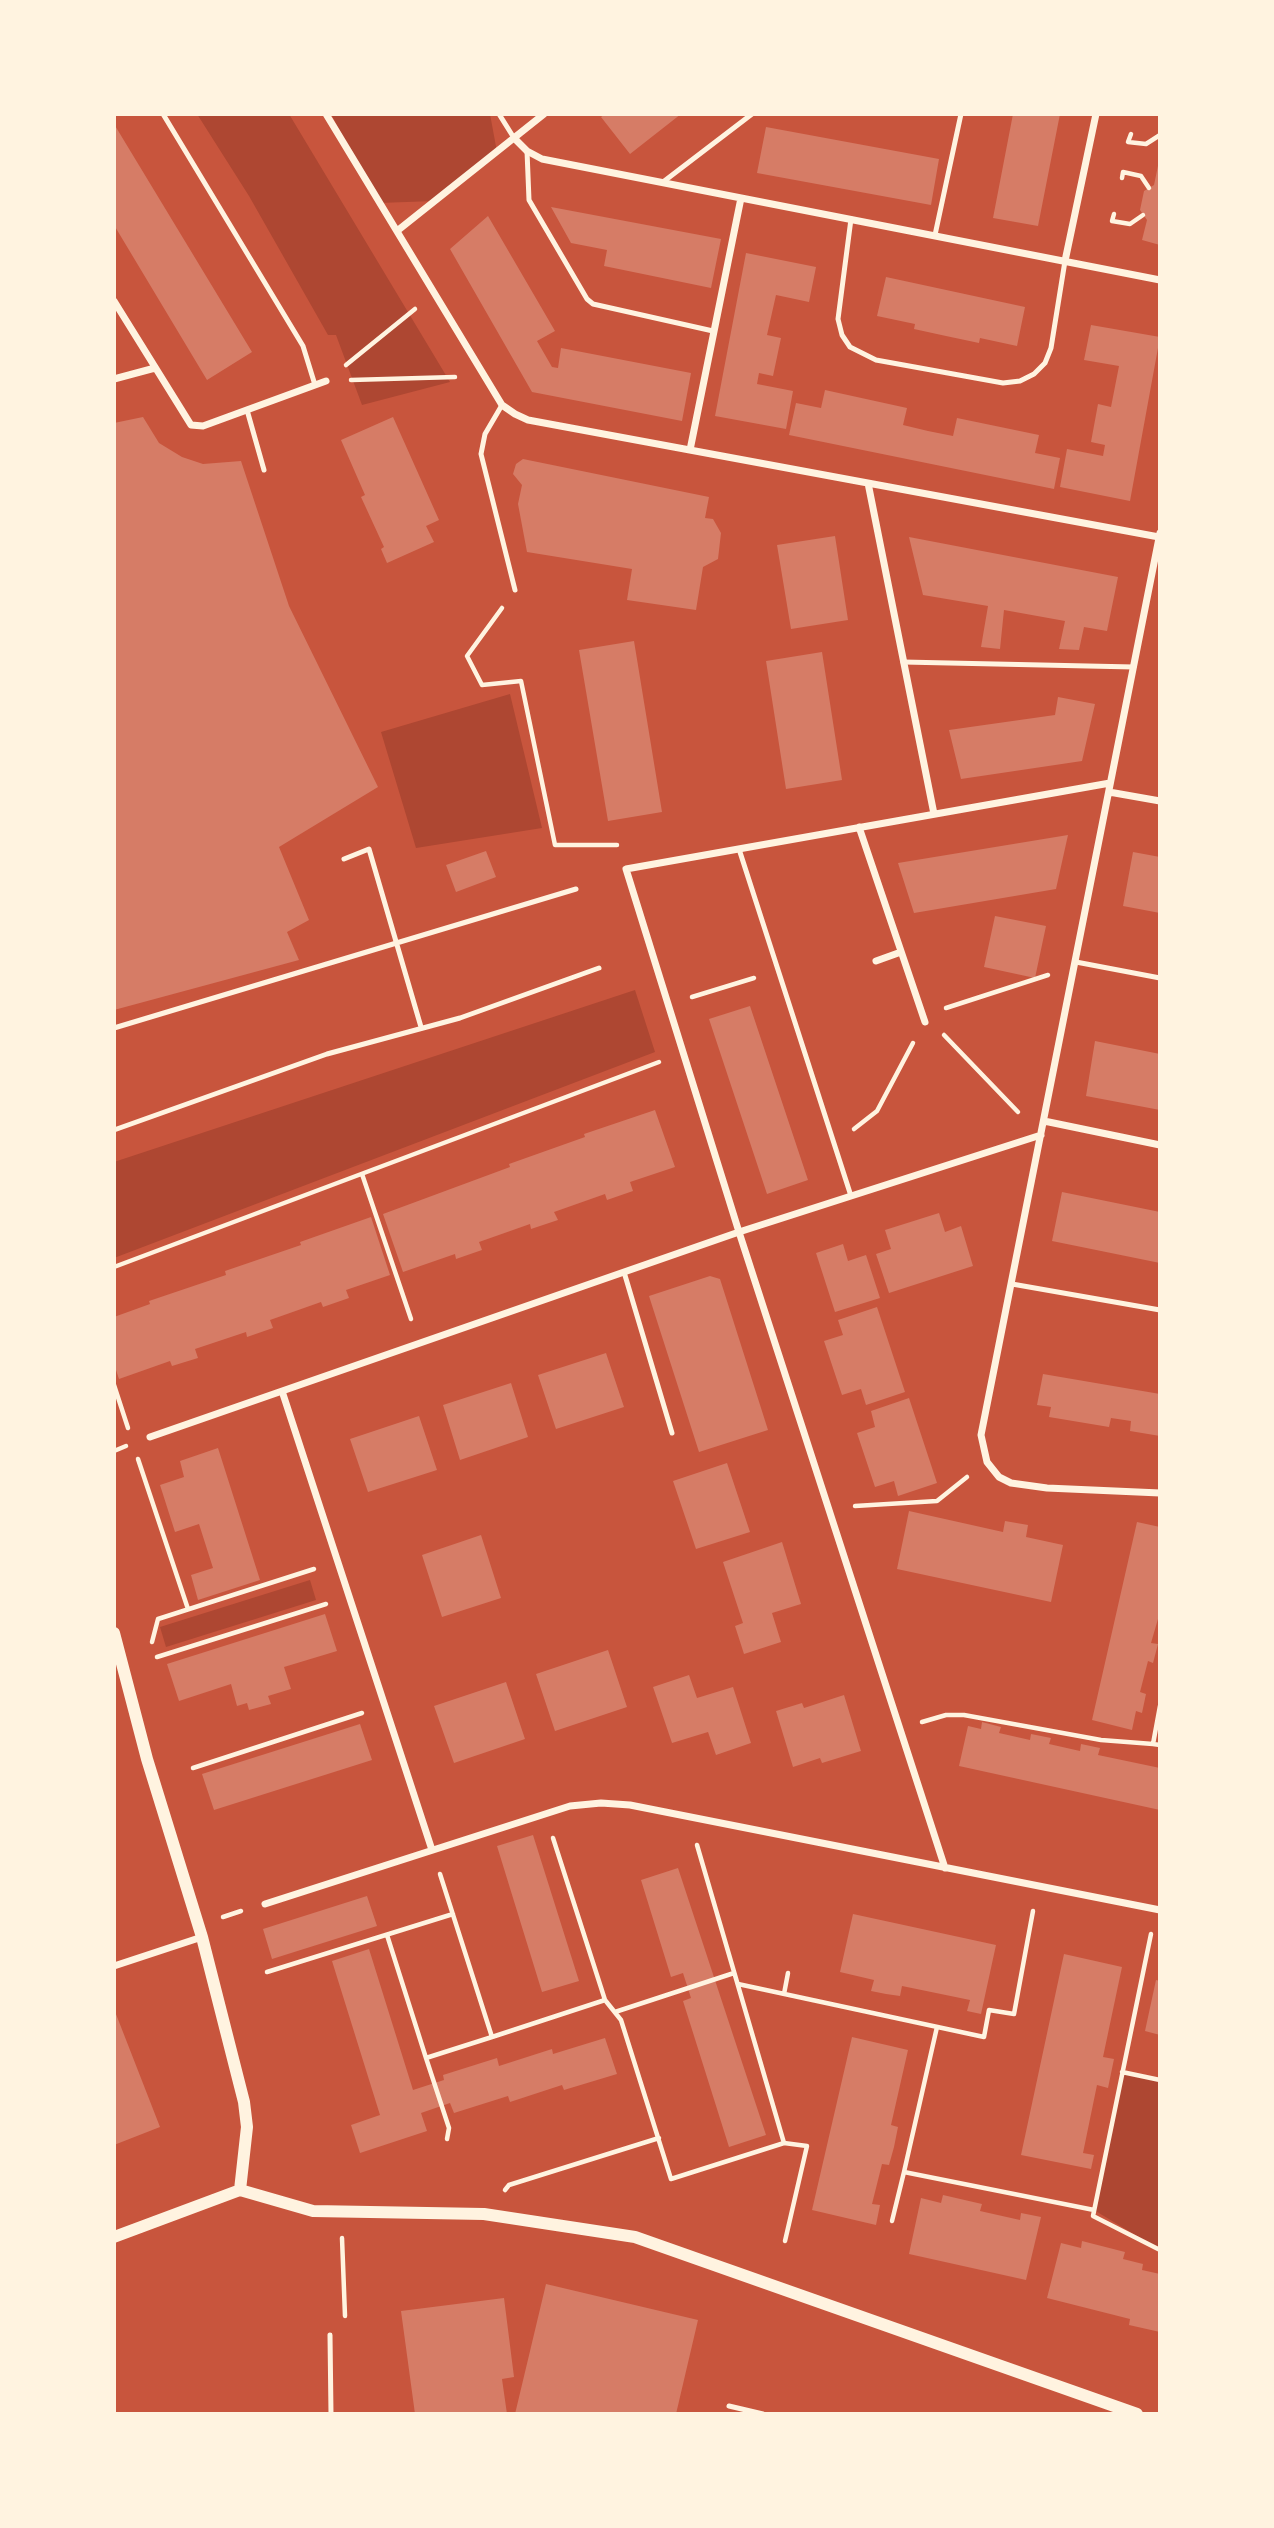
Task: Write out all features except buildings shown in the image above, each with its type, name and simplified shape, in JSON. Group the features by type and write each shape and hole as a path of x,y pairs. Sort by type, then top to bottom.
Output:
{"street":[{"path":"326,114 502,405 528,420 1160,535 981,1435 988,1462 999,1477 1011,1483 1046,1488 1160,1493"},
{"path":"397,232 544,114"},
{"path":"1065,261 1096,114"},
{"path":"514,138 542,159 1160,280"},
{"path":"690,450 741,198"},
{"path":"114,301 191,425 203,426 326,381"},
{"path":"114,379 155,368"},
{"path":"868,483 934,814"},
{"path":"944,1868 739,1232 626,869 934,814 1110,787 1160,801"},
{"path":"859,827 923,1019"},
{"path":"876,961 901,952"},
{"path":"1044,1121 1160,1145"},
{"path":"150,1437 739,1232 1041,1135"},
{"path":"282,1391 432,1850"},
{"path":"114,1633 147,1759 200,1931 244,2102 247,2127 240,2190"},
{"path":"265,1904 545,1814 581,1805 630,1805 1158,1910"},
{"path":"114,1966 200,1931"},
{"path":"114,2237 240,2190 313,2211 484,2214 635,2237 1137,2414"}],"lane":[{"path":"163,114 303,346 316,385"},
{"path":"499,114 514,138"},
{"path":"663,182 752,114"},
{"path":"935,236 961,114"},
{"path":"527,150 528,200 587,299 593,304 713,331"},
{"path":"851,219 838,319 842,335 850,347 876,360 1003,383 1034,374 1045,363 1051,348 1065,261"},
{"path":"502,405 485,434 481,454 515,590"},
{"path":"247,410 264,470"},
{"path":"903,662 1134,667"},
{"path":"344,859 369,849 421,1027"},
{"path":"739,849 851,1196"},
{"path":"114,1028 576,889"},
{"path":"1076,962 1160,978"},
{"path":"114,1130 327,1054 460,1018 599,968"},
{"path":"624,1272 672,1433"},
{"path":"1012,1284 1160,1310"},
{"path":"330,2335 331,2414"},
{"path":"729,2406 762,2414"}],"path":[{"path":"1130,134 1128,142 1146,144 1160,135"},
{"path":"1122,178 1123,172 1141,176 1149,188"},
{"path":"1114,214 1112,221 1130,224 1143,215"},
{"path":"326,381 434,293"},
{"path":"326,381 485,376"},
{"path":"515,590 467,656 482,685 521,681 555,845 616,844 626,869"},
{"path":"668,1004 779,970"},
{"path":"835,1144 877,1111 923,1019 1048,975 1073,971"},
{"path":"923,1019 943,1034 1041,1135"},
{"path":"114,1267 683,1053"},
{"path":"362,1174 419,1344"},
{"path":"114,1385 129,1432"},
{"path":"137,1456 188,1609"},
{"path":"828,1508 937,1501 988,1462"},
{"path":"152,1642 158,1619 337,1561"},
{"path":"157,1657 349,1596"},
{"path":"193,1768 385,1706"},
{"path":"1153,1744 1160,1706"},
{"path":"900,1728 946,1715 964,1715 1101,1740 1160,1745"},
{"path":"545,1814 605,2000 621,2020 671,2179 784,2143 807,2146 785,2241"},
{"path":"688,1818 784,2143"},
{"path":"432,1850 492,2037"},
{"path":"738,1984 984,2037 989,2010 1014,2014 1037,1886"},
{"path":"200,1931 265,1904"},
{"path":"1158,1910 1093,2216 1160,2249"},
{"path":"267,1972 453,1914"},
{"path":"387,1935 449,2128 447,2139"},
{"path":"615,2012 734,1973"},
{"path":"784,1994 788,1973"},
{"path":"426,2058 605,2000"},
{"path":"892,2221 937,2027"},
{"path":"1122,2072 1160,2080"},
{"path":"484,2214 509,2185 659,2138"},
{"path":"904,2172 1094,2210"},
{"path":"330,2335 345,2321 341,2211"}],"shaded area":[{"path":"197,114 289,114 450,382 362,405 336,335 328,335 249,196"},
{"path":"331,114 490,114 497,152 434,201 379,203"},
{"path":"510,694 542,828 416,848 381,732"},
{"path":"635,990 655,1052 114,1258 114,1162"},
{"path":"310,1580 316,1600 166,1647 160,1627"},
{"path":"1122,2072 1160,2080 1160,2250 1094,2210"}]}
